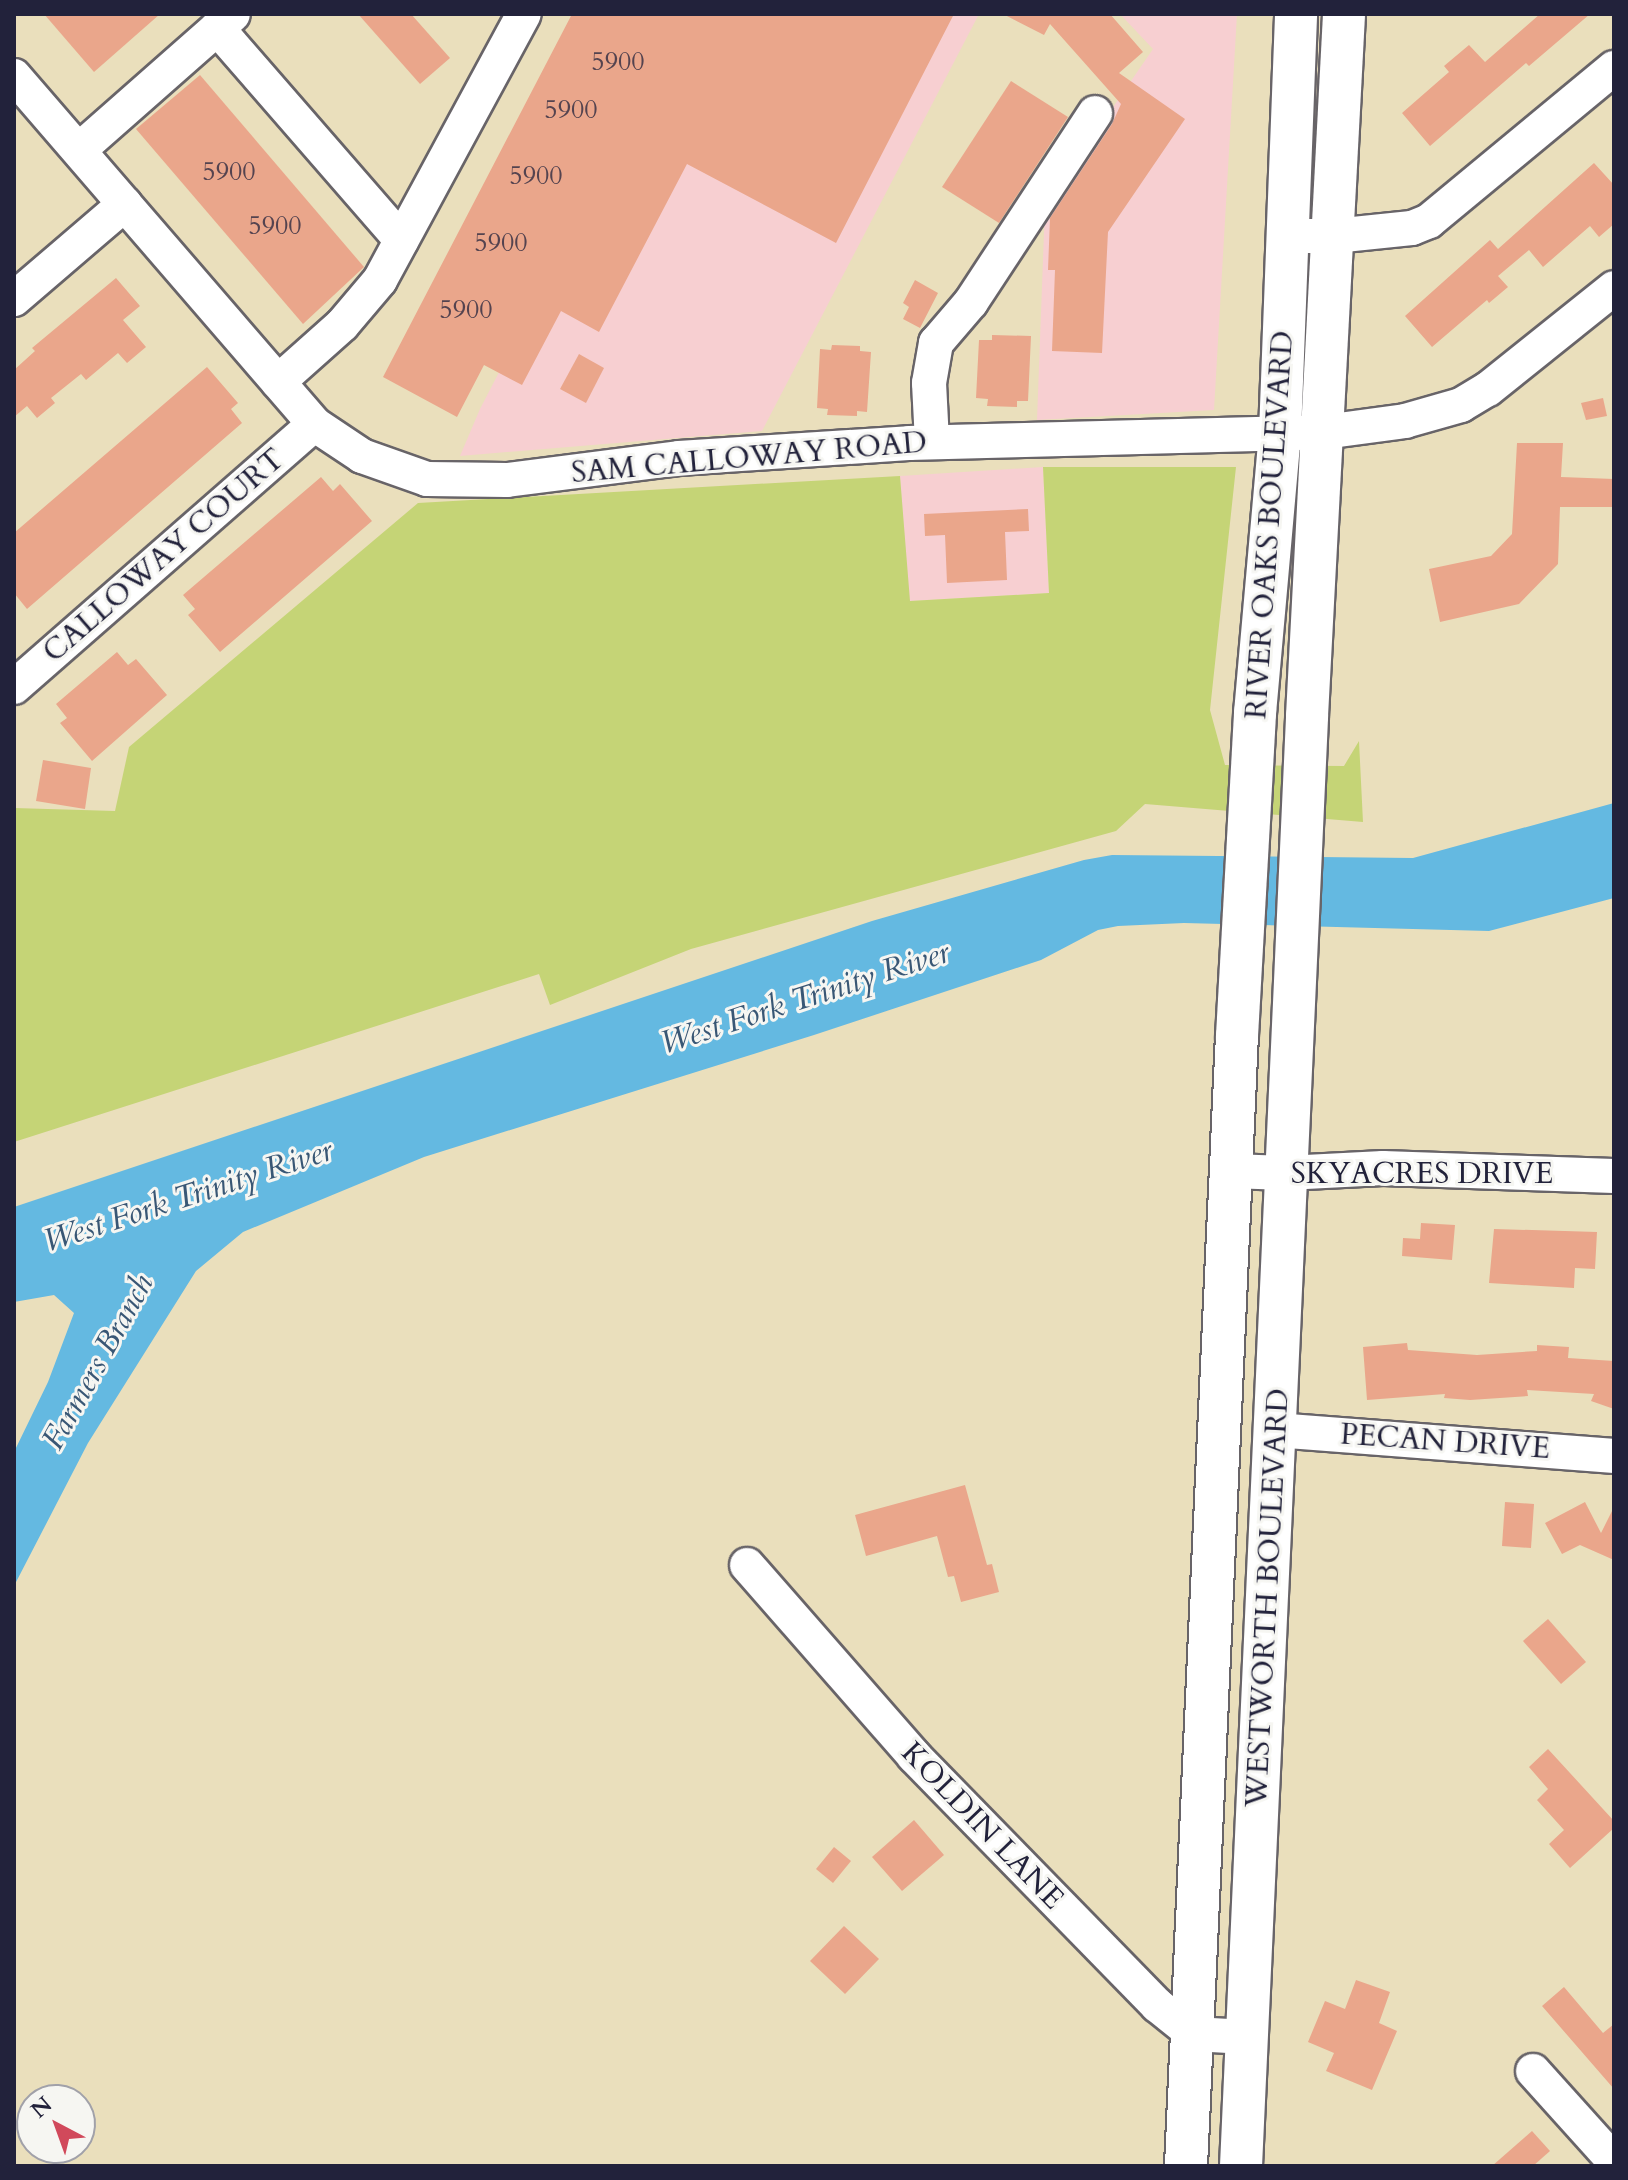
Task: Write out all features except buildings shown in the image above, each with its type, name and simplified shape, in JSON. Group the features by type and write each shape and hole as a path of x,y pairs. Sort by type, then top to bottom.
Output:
{"main road":[{"name":"RIVER OAKS BOULEVARD","path":"1237,1036 1255,713 1280,433 1296,14"},
{"name":"RIVER OAKS BOULEVARD","path":"1293,1030 1344,14"},
{"name":"WESTWORTH BOULEVARD","path":"1241,2166 1293,1030"},
{"name":"WESTWORTH BOULEVARD","path":"1186,2166 1237,1036"}],"street":[{"path":"278,382 342,325 380,280 524,14"},
{"path":"79,150 225,21 401,240"},
{"path":"1289,236 1334,236 1412,228 1429,221 1614,68"},
{"name":"SAM CALLOWAY ROAD","path":"14,76 314,424 362,456 427,479 507,480 679,458 932,442 1324,432 1405,421 1461,405 1531,357 1614,288"},
{"path":"932,442 929,383 936,343 971,302 1095,113"},
{"path":"14,299 125,204"},
{"name":"CALLOWAY COURT","path":"14,687 314,424"},
{"name":"SKYACRES DRIVE","path":"1231,1171 1286,1173 1383,1168 1614,1176"},
{"name":"PECAN DRIVE","path":"1276,1430 1614,1456"},
{"name":"KOLDIN LANE","path":"747,1565 914,1756 1157,2005 1193,2034"},
{"path":"1193,2034 1247,2037"},
{"path":"1533,2071 1614,2161"}],"shaded area":[{"path":"684,14 979,14 762,431 460,456 480,409"},
{"path":"1120,14 1237,14 1214,410 1037,420 1045,206 1153,49"},
{"path":"1043,467 1049,593 909,601 900,476"}],"green space":[{"path":"1043,467 1236,467 1210,710 1225,765 1344,766 1359,741 1363,822 1145,804 1116,831 691,949 550,1005 539,974 14,1142 14,808 115,811 129,747 418,503 900,476 910,601 1049,593"}],"water":[{"path":"1614,803 1614,898 1489,931 1184,923 1098,930 1041,960 814,1035 424,1157 243,1232 196,1271 88,1443 14,1586 14,1452 48,1382 74,1313 54,1295 14,1302 14,1207 872,921 1084,860 1112,855 1413,858"}],"water label":[{"name":"West Fork Trinity River","path":"805,998"},
{"name":"West Fork Trinity River","path":"188,1196"},
{"name":"Farmers Branch","path":"98,1362"}]}
